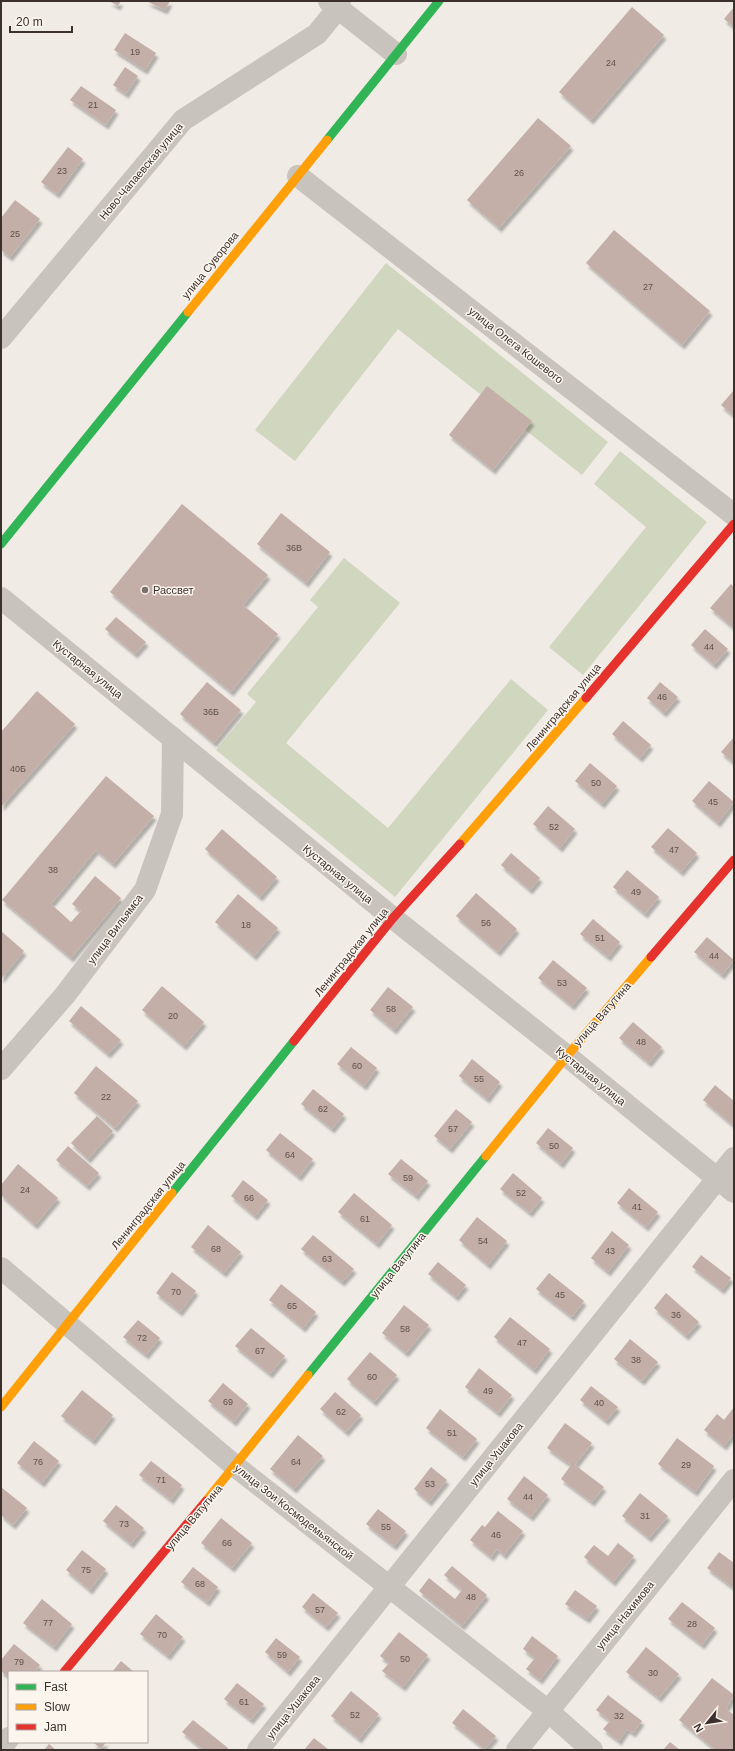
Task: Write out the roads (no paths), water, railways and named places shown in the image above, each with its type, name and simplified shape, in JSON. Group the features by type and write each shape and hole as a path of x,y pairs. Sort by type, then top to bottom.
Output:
{"street":[{"name":"улица Суворова","path":"1,544 439,1"},
{"path":"336,3 396,54"},
{"name":"Ново-Чапаевская улица","path":"1,338 183,120 317,34 336,3"},
{"name":"улица Олега Кошевого","path":"298,176 734,515"},
{"name":"Ленинградская улица","path":"1,1407 393,918 498,802 734,524"},
{"name":"Кустарная улица","path":"1,598 393,918 567,1056 734,1192"},
{"name":"улица Вильямса","path":"1,1069 65,995 145,890 172,814 172,738"},
{"name":"улица Ватутина","path":"65,1671 235,1466 567,1056 734,860"},
{"name":"улица Ушакова","path":"258,1750 734,1158"},
{"name":"улица Зои Космодемьянской","path":"1,1268 235,1466 548,1711 592,1750"},
{"name":"улица Нахимова","path":"517,1750 734,1480"},
{"path":"1,1748 8,1739"}],"place":[{"name":"Рассвет","path":"145,590"}]}
